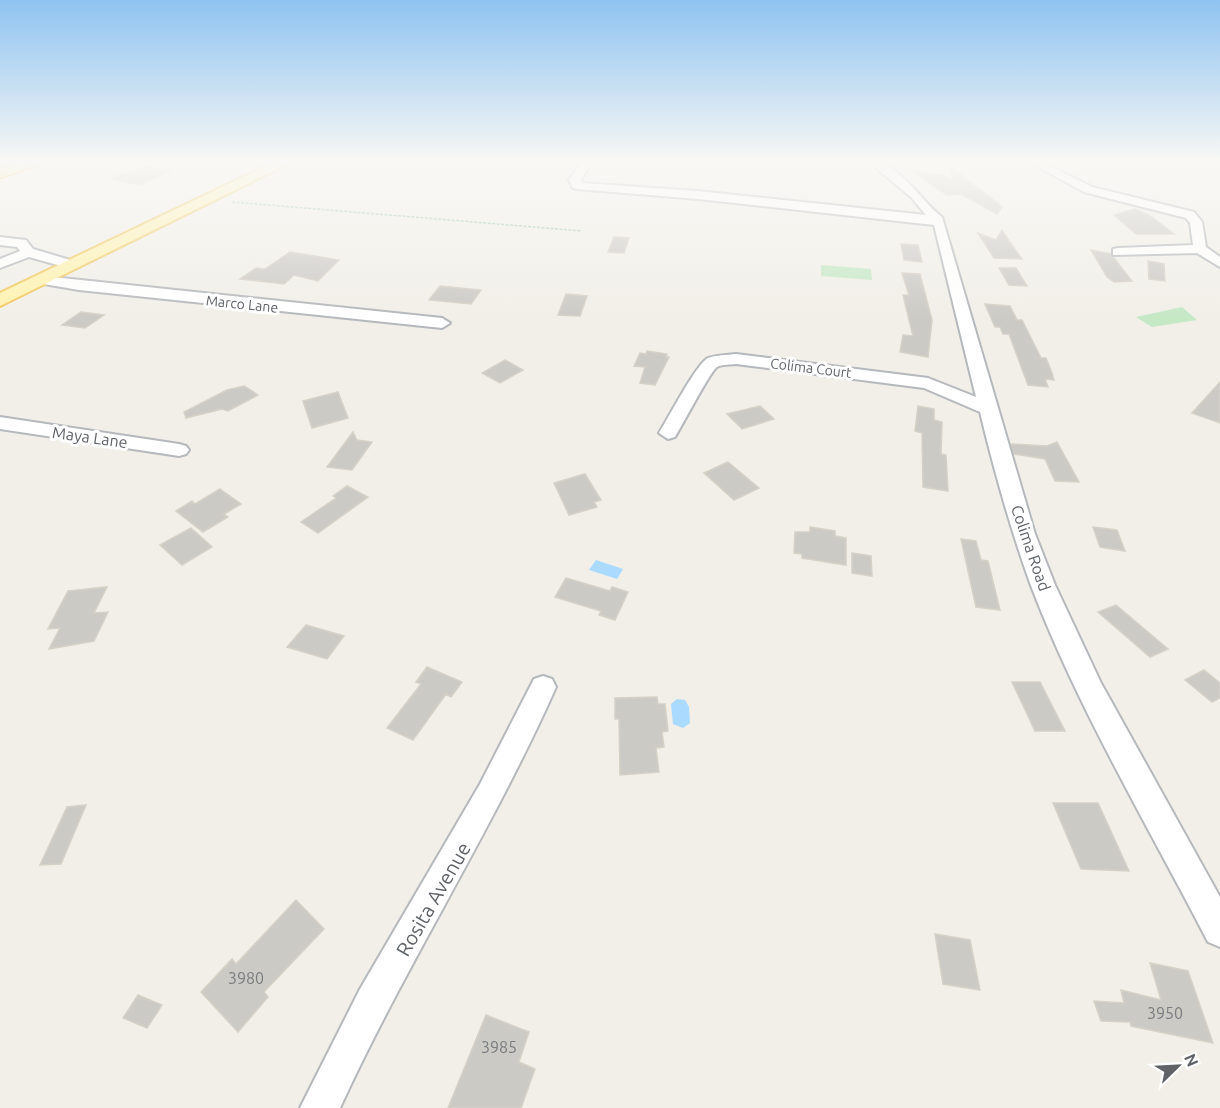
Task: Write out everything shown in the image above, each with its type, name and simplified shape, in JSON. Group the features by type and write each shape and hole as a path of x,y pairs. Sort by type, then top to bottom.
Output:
{"main road":[{"path":"2,298 176,215"}],"street":[{"path":"887,215 938,220"},
{"name":"Colima Road","path":"933,215 938,220 1024,534 1067,642 1220,930"},
{"path":"1189,215 1196,222 1200,249"},
{"path":"0,241 21,243 28,252 72,266"},
{"path":"1118,252 1200,249 1220,263"},
{"path":"0,264 28,252"},
{"name":"Marco Lane","path":"43,280 80,286 442,323"},
{"name":"Colima Court","path":"668,433 696,388 702,372 712,362 736,359 928,383 988,409"},
{"name":"Maya Lane","path":"0,423 179,450"},
{"name":"Rosita Avenue","path":"320,1108 344,1054 468,838 522,736 543,687"}],"path":[{"path":"384,215 582,231"}],"green space":[{"path":"821,265 871,269 872,280 821,276"},
{"path":"1182,307 1197,320 1152,327 1136,317"}],"water":[{"path":"596,560 623,569 617,579 589,570"},
{"path":"677,699 685,700 689,707 690,723 683,728 673,724 671,704"}],"building":[{"path":"1114,215 1148,215 1174,234 1136,234"},
{"path":"1002,230 1022,259 994,258 978,233 996,240"},
{"path":"614,237 629,238 624,253 608,252"},
{"path":"901,244 918,245 922,262 904,260"},
{"path":"1091,250 1111,254 1132,281 1114,282 1107,277"},
{"path":"290,252 339,260 318,281 294,275 284,284 240,279 256,268 265,269"},
{"path":"1148,261 1164,264 1165,281 1149,279"},
{"path":"999,268 1016,268 1027,286 1009,285"},
{"path":"902,273 920,274 932,320 928,357 900,352 903,335 913,336 903,295 909,295"},
{"path":"440,286 481,290 471,304 429,300"},
{"path":"566,294 587,296 580,316 558,315"},
{"path":"985,304 1010,306 1017,320 1022,320 1041,358 1046,358 1052,373 1054,380 1045,379 1048,387 1028,385 1009,334 1003,334 1000,327 995,327"},
{"path":"81,312 104,315 85,328 62,325"},
{"path":"647,351 667,354 666,357 669,357 655,385 640,383 645,367 634,366 640,353 646,354"},
{"path":"505,360 523,370 500,383 482,373"},
{"path":"1220,382 1220,423 1192,413"},
{"path":"244,386 258,395 228,411 222,409 186,418 184,412 227,390"},
{"path":"338,392 348,418 312,428 303,401"},
{"path":"760,406 774,419 742,429 727,414"},
{"path":"918,406 934,409 934,420 942,422 941,454 946,455 948,491 923,487 922,433 915,431"},
{"path":"353,432 357,440 372,442 352,470 327,467"},
{"path":"1057,442 1079,482 1055,481 1045,459 1014,454 1011,446 1012,444 1047,446"},
{"path":"728,462 759,488 734,500 704,473"},
{"path":"585,474 601,500 594,502 597,507 569,515 554,483"},
{"path":"347,486 368,497 318,533 301,522 336,498 333,496"},
{"path":"220,489 241,504 224,514 228,517 203,532 176,511 192,501 195,504"},
{"path":"810,527 835,531 835,536 846,538 846,565 802,558 802,554 794,553 795,532 810,532"},
{"path":"1093,527 1117,530 1125,551 1100,547"},
{"path":"191,528 212,547 182,565 160,545"},
{"path":"961,539 976,541 981,560 988,561 1000,610 976,607"},
{"path":"852,553 871,556 872,576 852,573"},
{"path":"566,578 610,591 612,587 628,592 615,620 599,615 601,611 555,597"},
{"path":"107,587 94,613 108,612 94,641 49,649 60,628 48,629 68,591"},
{"path":"1116,605 1168,649 1150,657 1098,612"},
{"path":"306,625 344,636 327,659 287,647"},
{"path":"427,667 462,682 451,697 446,694 413,740 387,728 421,684 416,682"},
{"path":"1204,670 1220,683 1220,698 1212,702 1185,680"},
{"path":"1012,682 1040,682 1065,731 1035,731"},
{"path":"657,697 658,704 665,704 668,731 662,732 664,747 656,748 659,772 620,775 619,719 615,719 615,698"},
{"path":"1053,803 1098,803 1129,871 1081,869"},
{"path":"86,805 61,864 40,865 67,807"},
{"path":"296,900 324,929 264,992 268,997 238,1032 201,992 232,959 236,964"},
{"path":"935,934 970,940 980,990 943,984"},
{"path":"1150,963 1188,971 1213,1043 1131,1026 1130,1022 1101,1021 1094,1001 1124,1003 1121,990 1161,1000"},
{"path":"138,995 162,1005 147,1028 123,1018"},
{"path":"486,1015 529,1032 519,1062 535,1069 521,1108 448,1108"}]}
